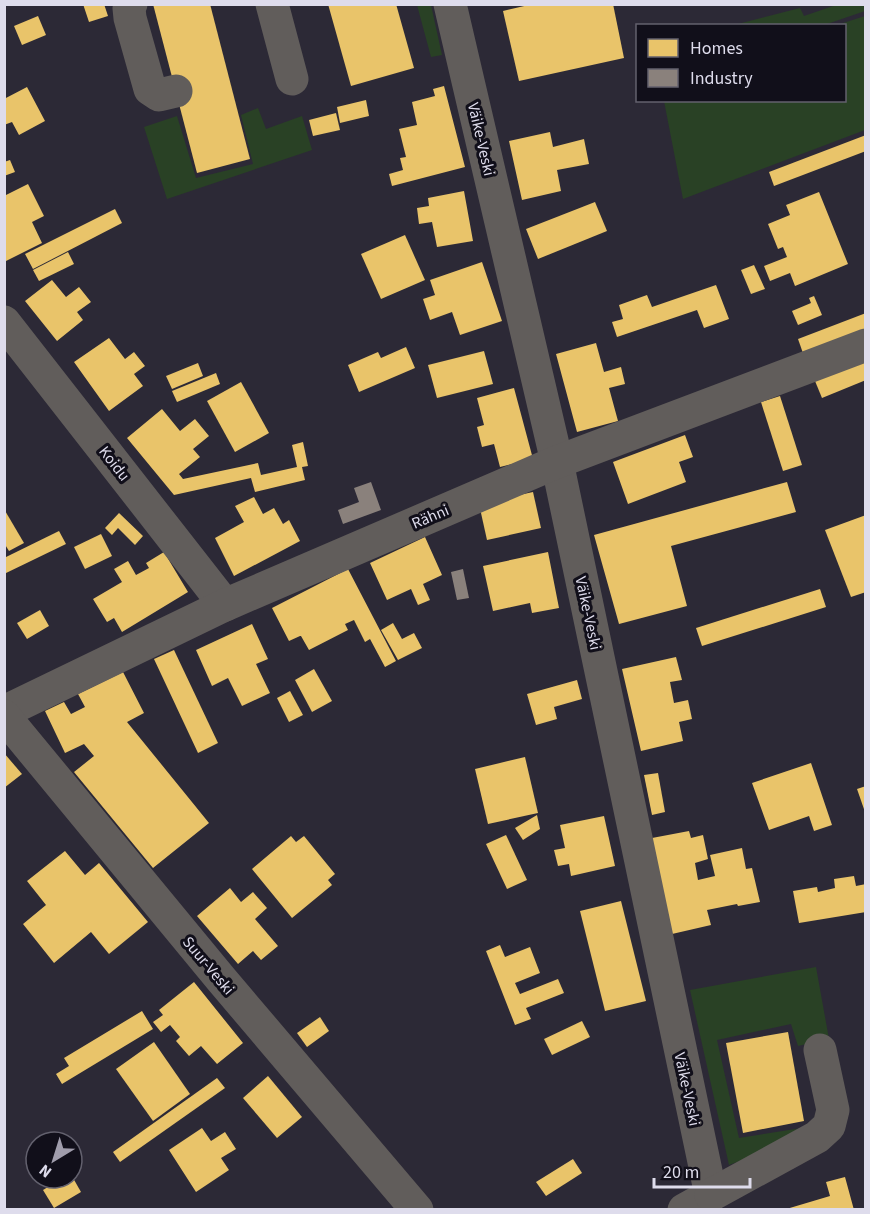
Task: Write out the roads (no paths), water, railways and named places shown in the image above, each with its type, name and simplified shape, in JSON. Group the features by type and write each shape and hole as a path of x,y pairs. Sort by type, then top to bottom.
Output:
{"street":[{"path":"131,4 130,18 150,89 159,95 176,91"},
{"path":"272,4 292,79"},
{"name":"Väike-Veski","path":"450,4 557,462 698,1202"},
{"name":"Koidu","path":"4,322 225,605"},
{"name":"Rähni","path":"4,714 225,605 557,462 866,345"},
{"name":"Suur-Veski","path":"4,714 221,979 417,1209"},
{"path":"698,1202 817,1137 829,1125 833,1110 820,1050"}]}
